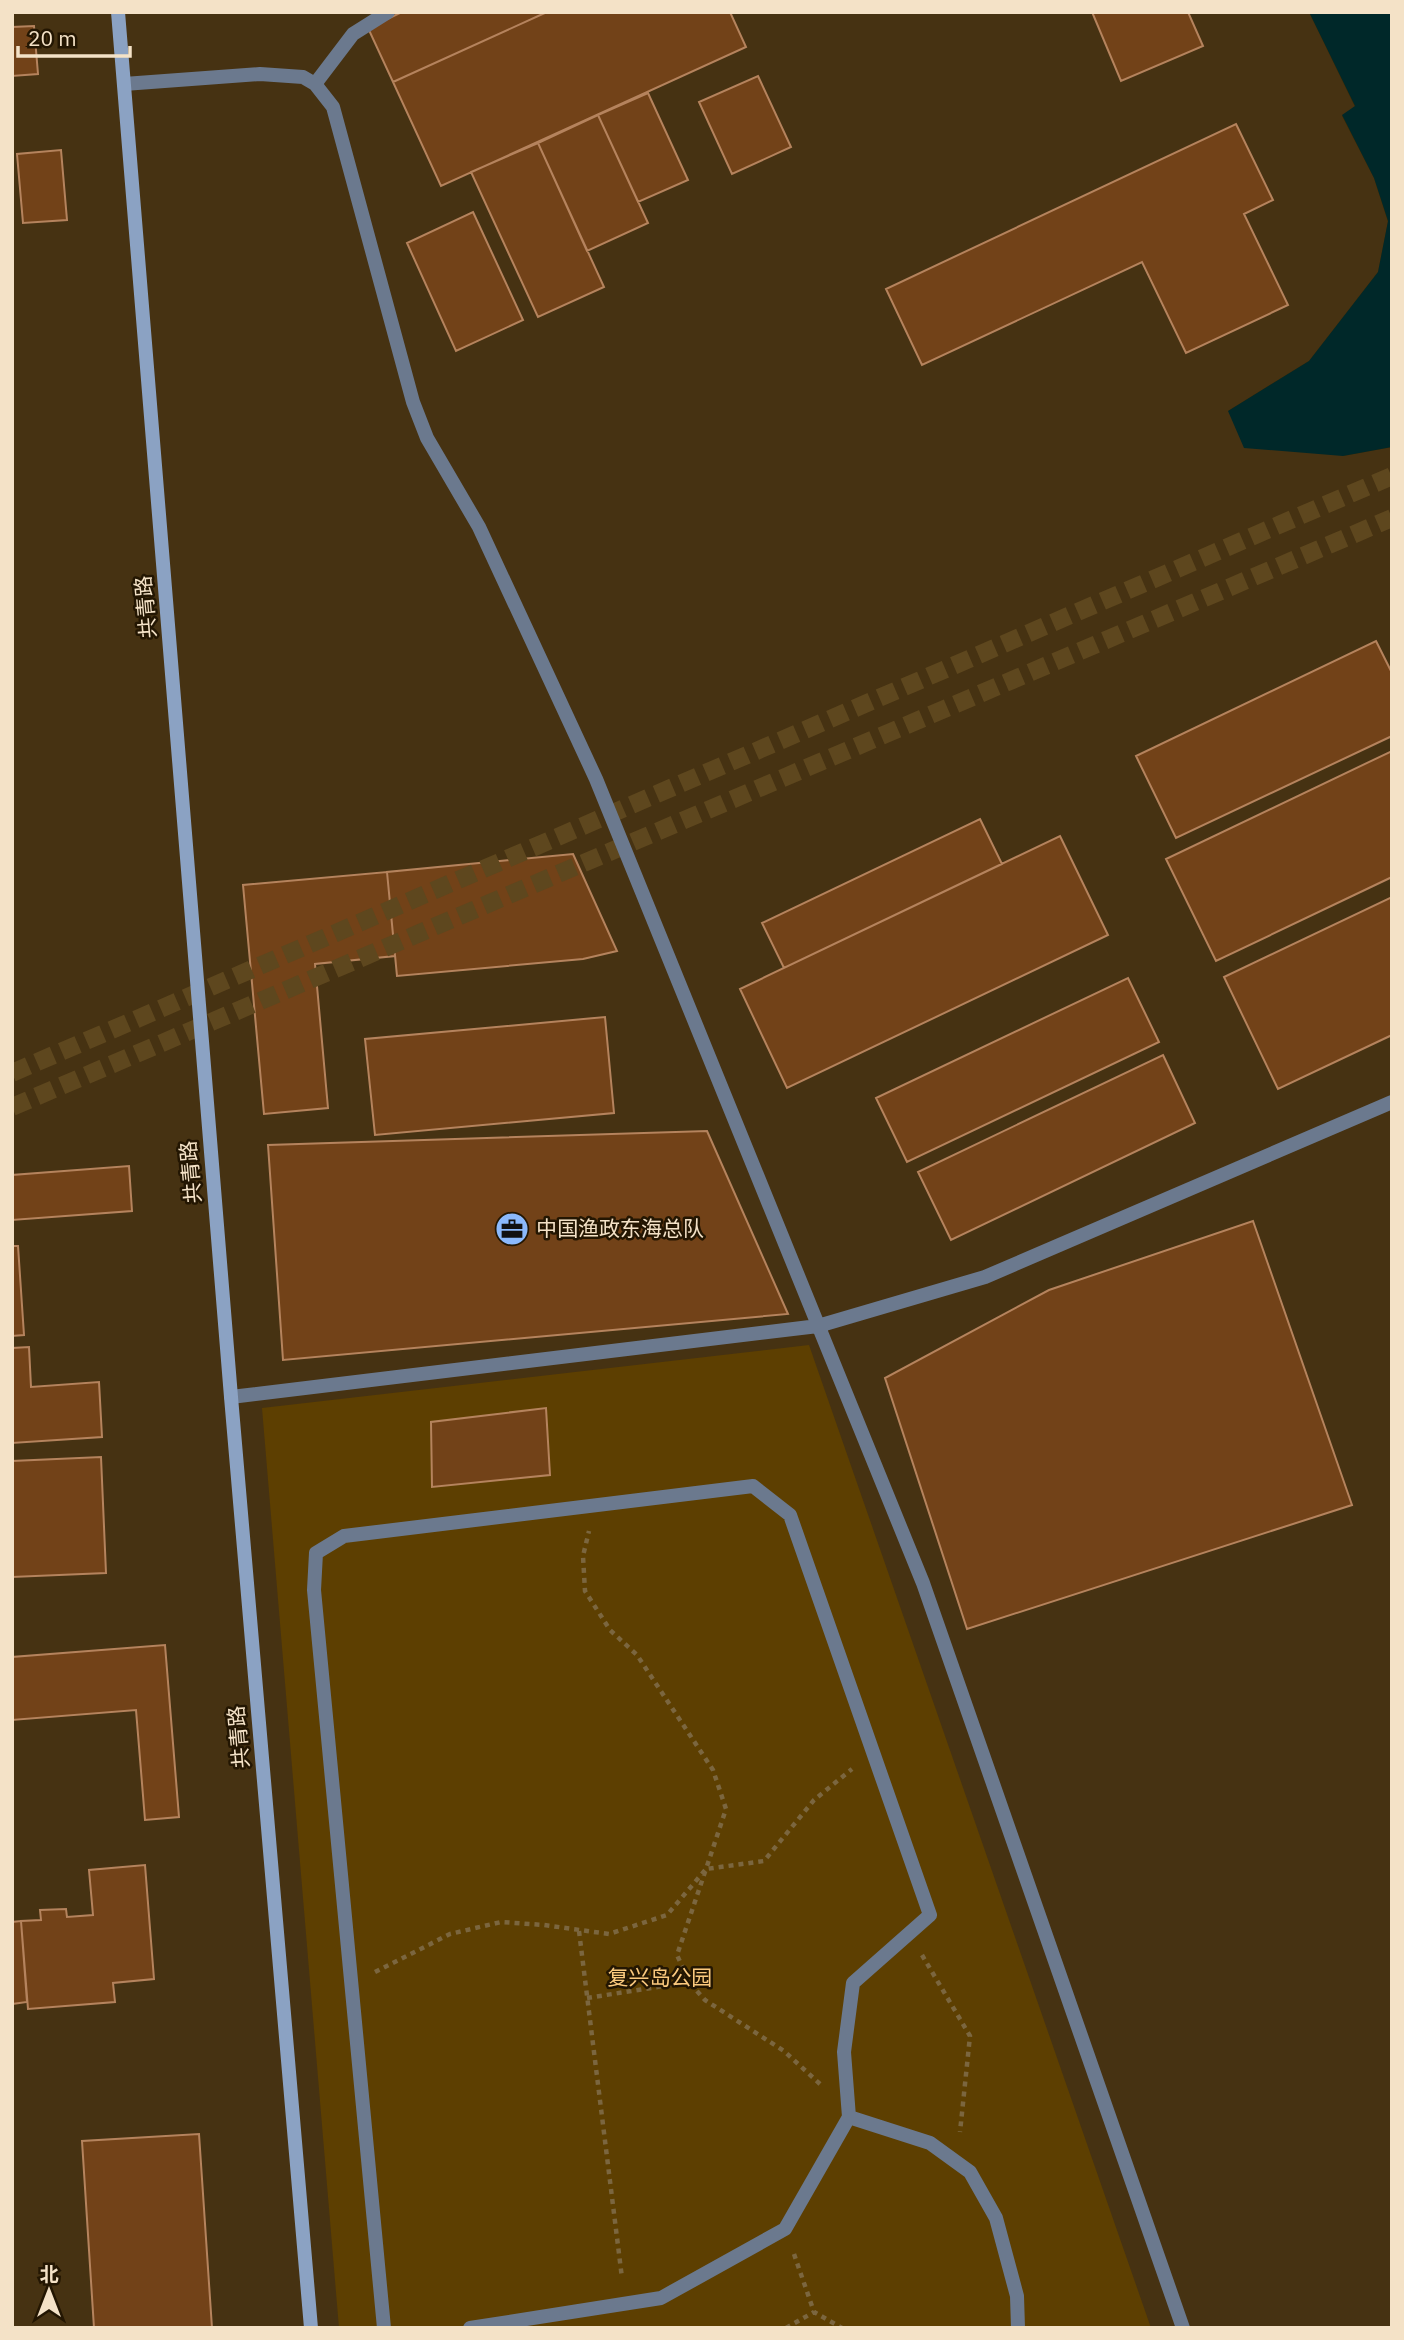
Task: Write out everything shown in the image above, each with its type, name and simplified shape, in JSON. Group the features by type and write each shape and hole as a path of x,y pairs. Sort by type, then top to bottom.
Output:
{"street":[{"name":"共青路","path":"118,12 230,1397 311,2328"},
{"path":"315,85 352,34 388,12"},
{"path":"124,85 260,74 303,77 315,85 333,107 414,402 427,438 479,527 596,779 923,1583 1182,2328"},
{"path":"230,1397 818,1326 985,1278 1392,1102"},
{"path":"384,2328 314,1590 316,1553 344,1536 753,1486 790,1515 930,1915 853,1983 844,2052 849,2117 785,2229 661,2298 470,2328"},
{"path":"849,2117 930,2143 970,2172 996,2218 1017,2296 1018,2328"}],"path":[{"path":"596,1505 583,1556 585,1591 610,1630 637,1655 677,1712 713,1770 726,1809 677,1955 689,1982 705,2000 784,2050 811,2074 849,2117"},
{"path":"351,1983 450,1934 501,1922 544,1924 609,1934 667,1915 706,1869 764,1861 814,1800 872,1754"},
{"path":"579,1931 626,2304"},
{"path":"909,1933 970,2036 957,2162"},
{"path":"587,1998 689,1982"},
{"path":"785,2229 814,2312 842,2328"},
{"path":"786,2328 814,2312"}],"shaded area":[{"path":"12,12 1309,12 1355,107 1342,116 1374,178 1388,222 1378,272 1309,361 1228,411 1343,456 1392,447 1392,2328 12,2328"}],"green space":[{"name":"复兴岛公园","path":"809,1345 1151,2328 339,2328 262,1408"}],"water":[{"path":"1309,12 1392,12 1392,447 1343,456 1244,448 1228,411 1309,361 1378,272 1388,221 1374,178 1342,115 1355,106"}],"building":[{"path":"402,12 547,12 393,82 368,28"},
{"path":"547,12 730,12 746,47 441,186 393,82"},
{"path":"1092,12 1188,12 1203,46 1121,81"},
{"path":"34,26 38,74 12,76 12,27"},
{"path":"758,76 791,147 732,174 699,102"},
{"path":"648,93 688,180 638,202 598,115"},
{"path":"598,115 648,223 587,251 538,143"},
{"path":"1236,124 1273,200 1244,214 1288,305 1186,353 1142,262 922,365 886,289"},
{"path":"538,143 604,287 538,317 471,172"},
{"path":"61,150 67,220 23,223 17,154"},
{"path":"473,212 523,320 456,351 407,243"},
{"path":"1376,641 1392,673 1392,736 1176,838 1136,756"},
{"path":"1392,751 1392,877 1216,961 1166,859"},
{"path":"980,819 1002,864 784,968 762,923"},
{"path":"1060,836 1108,935 787,1088 740,989"},
{"path":"573,854 617,951 583,959 397,976 387,872"},
{"path":"387,872 395,956 315,964 328,1108 264,1114 243,885"},
{"path":"1392,897 1392,1035 1278,1089 1224,977"},
{"path":"1128,978 1159,1042 907,1162 876,1098"},
{"path":"605,1017 614,1113 375,1135 365,1039"},
{"path":"1163,1055 1195,1123 951,1240 918,1172"},
{"name":"中国渔政东海总队","path":"707,1131 788,1314 283,1360 268,1145"},
{"path":"129,1166 132,1211 12,1220 12,1175"},
{"path":"1253,1221 1352,1505 967,1629 885,1378 1049,1290"},
{"path":"12,1246 18,1246 24,1335 12,1336"},
{"path":"29,1347 31,1387 99,1382 102,1437 12,1443 12,1348"},
{"path":"546,1408 550,1475 432,1487 431,1422"},
{"path":"101,1457 106,1573 12,1577 12,1461"},
{"path":"165,1645 179,1817 145,1820 136,1710 12,1720 12,1657"},
{"path":"145,1865 154,1979 113,1983 115,2002 28,2009 21,1921 41,1920 40,1910 66,1909 67,1917 93,1915 89,1870"},
{"path":"21,1921 27,2002 12,2004 12,1922"},
{"path":"199,2134 212,2328 94,2328 82,2141"}],"tunnel":[{"path":"12,1073 1392,476"},
{"path":"12,1107 1392,518"}],"place":[{"name":"中国渔政东海总队","path":"512,1229"}]}
